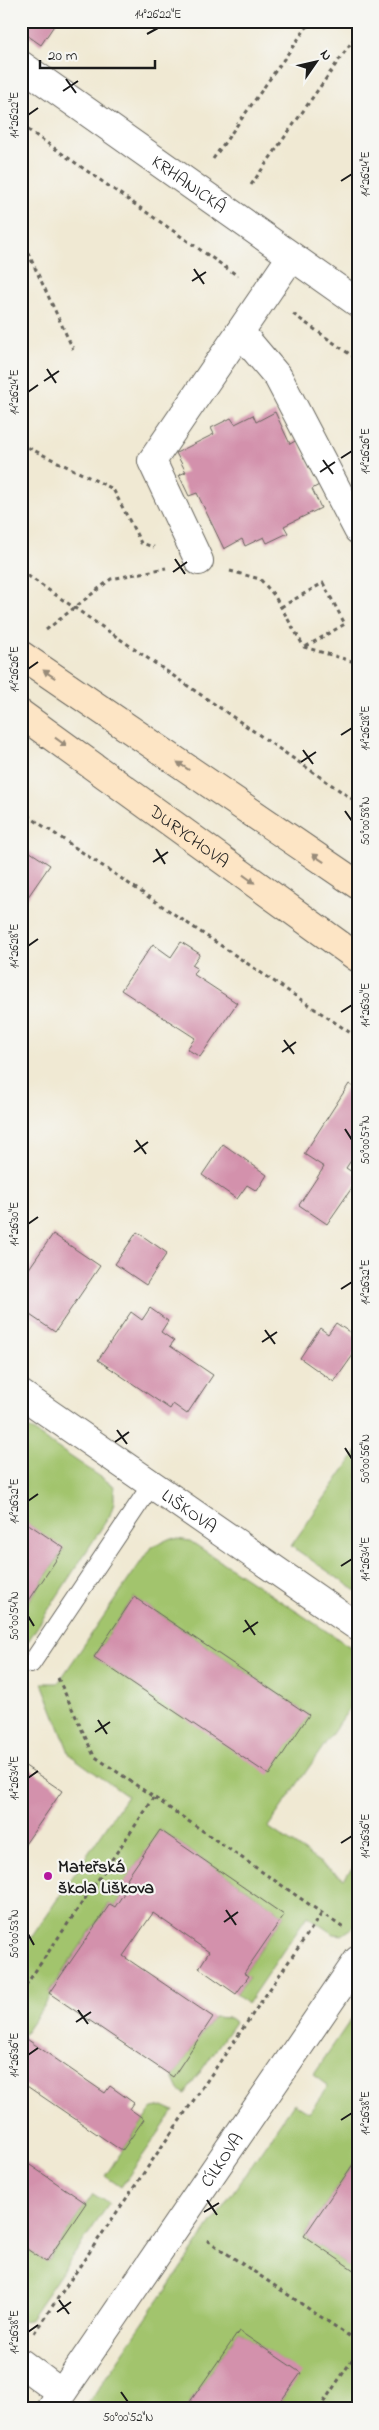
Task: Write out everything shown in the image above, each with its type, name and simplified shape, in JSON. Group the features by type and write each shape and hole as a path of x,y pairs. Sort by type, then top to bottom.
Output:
{"street":[{"name":"KRHANICKÁ","path":"21,65 232,212 291,257 358,303"},
{"path":"199,561 152,461 291,257"},
{"path":"240,332 278,377 358,530"},
{"path":"21,655 358,885"},
{"name":"DURYCHOVA","path":"21,714 358,958"},
{"name":"LIŠKOVA","path":"21,1394 358,1627"},
{"name":"CÍLKOVA","path":"56,2401 358,1960"},
{"path":"26,2351 56,2401"}],"lane":[{"path":"33,1660 152,1484"}],"path":[{"path":"194,186 311,21"},
{"path":"232,212 358,33"},
{"path":"21,125 358,360"},
{"path":"21,238 73,349"},
{"path":"21,444 113,489 141,543 260,579 281,607 304,647 358,663"},
{"path":"44,631 111,579 199,561"},
{"path":"21,571 358,803"},
{"path":"281,607 323,583 345,624 304,647"},
{"path":"21,811 358,1038"},
{"path":"33,1660 53,1669 94,1756 350,1933"},
{"path":"21,1992 154,1798"},
{"path":"26,2351 322,1913"},
{"path":"180,2220 358,2342"},
{"path":"319,2409 358,2352"}],"green space":[{"path":"21,1423 114,1486 114,1503 110,1515 21,1652 21,1606 25,1607 64,1549 21,1519"},
{"path":"358,1450 358,1592 291,1546"},
{"path":"171,1538 190,1541 358,1652 358,1696 268,1827 344,1879 358,1860 358,1919 351,1929 342,1935 333,1934 307,1916 247,2004 236,1994 249,1977 244,1973 284,1915 160,1830 120,1889 124,1893 115,1907 109,1904 49,1992 52,1995 23,2036 21,2035 21,1953 127,1796 70,1755 42,1683 58,1683 151,1547","holes":["134,1597 309,1715 269,1774 94,1657"]},
{"path":"358,2009 358,2157 304,2236 358,2273 358,2409 284,2409 287,2405 281,2401 300,2373 239,2331 185,2409 84,2409 294,2103 309,2113 328,2086 313,2075"},
{"path":"213,2017 230,2018 235,2022 185,2094 179,2090 173,2077"},
{"path":"163,2106 174,2111 121,2187 105,2176 152,2108"},
{"path":"93,2194 109,2204 29,2320 21,2321 21,2245 47,2262"}],"building":[{"path":"21,21 57,21 41,45 21,31"},
{"path":"275,412 290,444 297,440 319,485 312,489 321,508 284,526 288,533 267,543 264,537 245,546 242,539 224,549 197,493 189,496 179,475 186,472 176,453 214,434 211,428 231,418 235,424 253,415 256,422"},
{"path":"21,846 50,865 21,907"},
{"path":"181,942 200,954 192,965 197,968 193,974 237,1003 200,1057 187,1049 195,1038 121,990 153,944 171,957"},
{"path":"349,1084 358,1090 358,1150 346,1168 358,1176 358,1179 327,1224 299,1205 324,1167 304,1154"},
{"path":"223,1144 267,1175 257,1191 247,1185 237,1199 202,1175"},
{"path":"137,1232 167,1253 146,1285 115,1264"},
{"path":"53,1234 100,1266 55,1332 21,1309 21,1280"},
{"path":"150,1308 168,1321 161,1332 174,1341 170,1346 213,1375 187,1414 173,1404 170,1409 98,1360 131,1312 142,1320"},
{"path":"336,1323 358,1338 358,1348 334,1382 300,1358 320,1328 328,1334"},
{"path":"21,1519 64,1548 24,1608 21,1606"},
{"path":"134,1597 309,1715 269,1775 94,1657"},
{"path":"21,1763 62,1791 21,1850"},
{"path":"160,1830 284,1915 244,1973 249,1976 236,1994 199,1968 209,1952 153,1913 123,1956 213,2017 173,2077 49,1993 110,1904 115,1907 124,1893 119,1890"},
{"path":"21,2035 105,2093 110,2086 134,2103 130,2109 144,2119 122,2151 21,2082"},
{"path":"358,2157 358,2273 304,2236"},
{"path":"21,2159 86,2203 46,2262 21,2245"},
{"path":"239,2331 301,2373 281,2401 287,2405 284,2409 185,2409"}],"place":[{"name":"Mateřská škola Liškova","path":"48,1876"}]}
